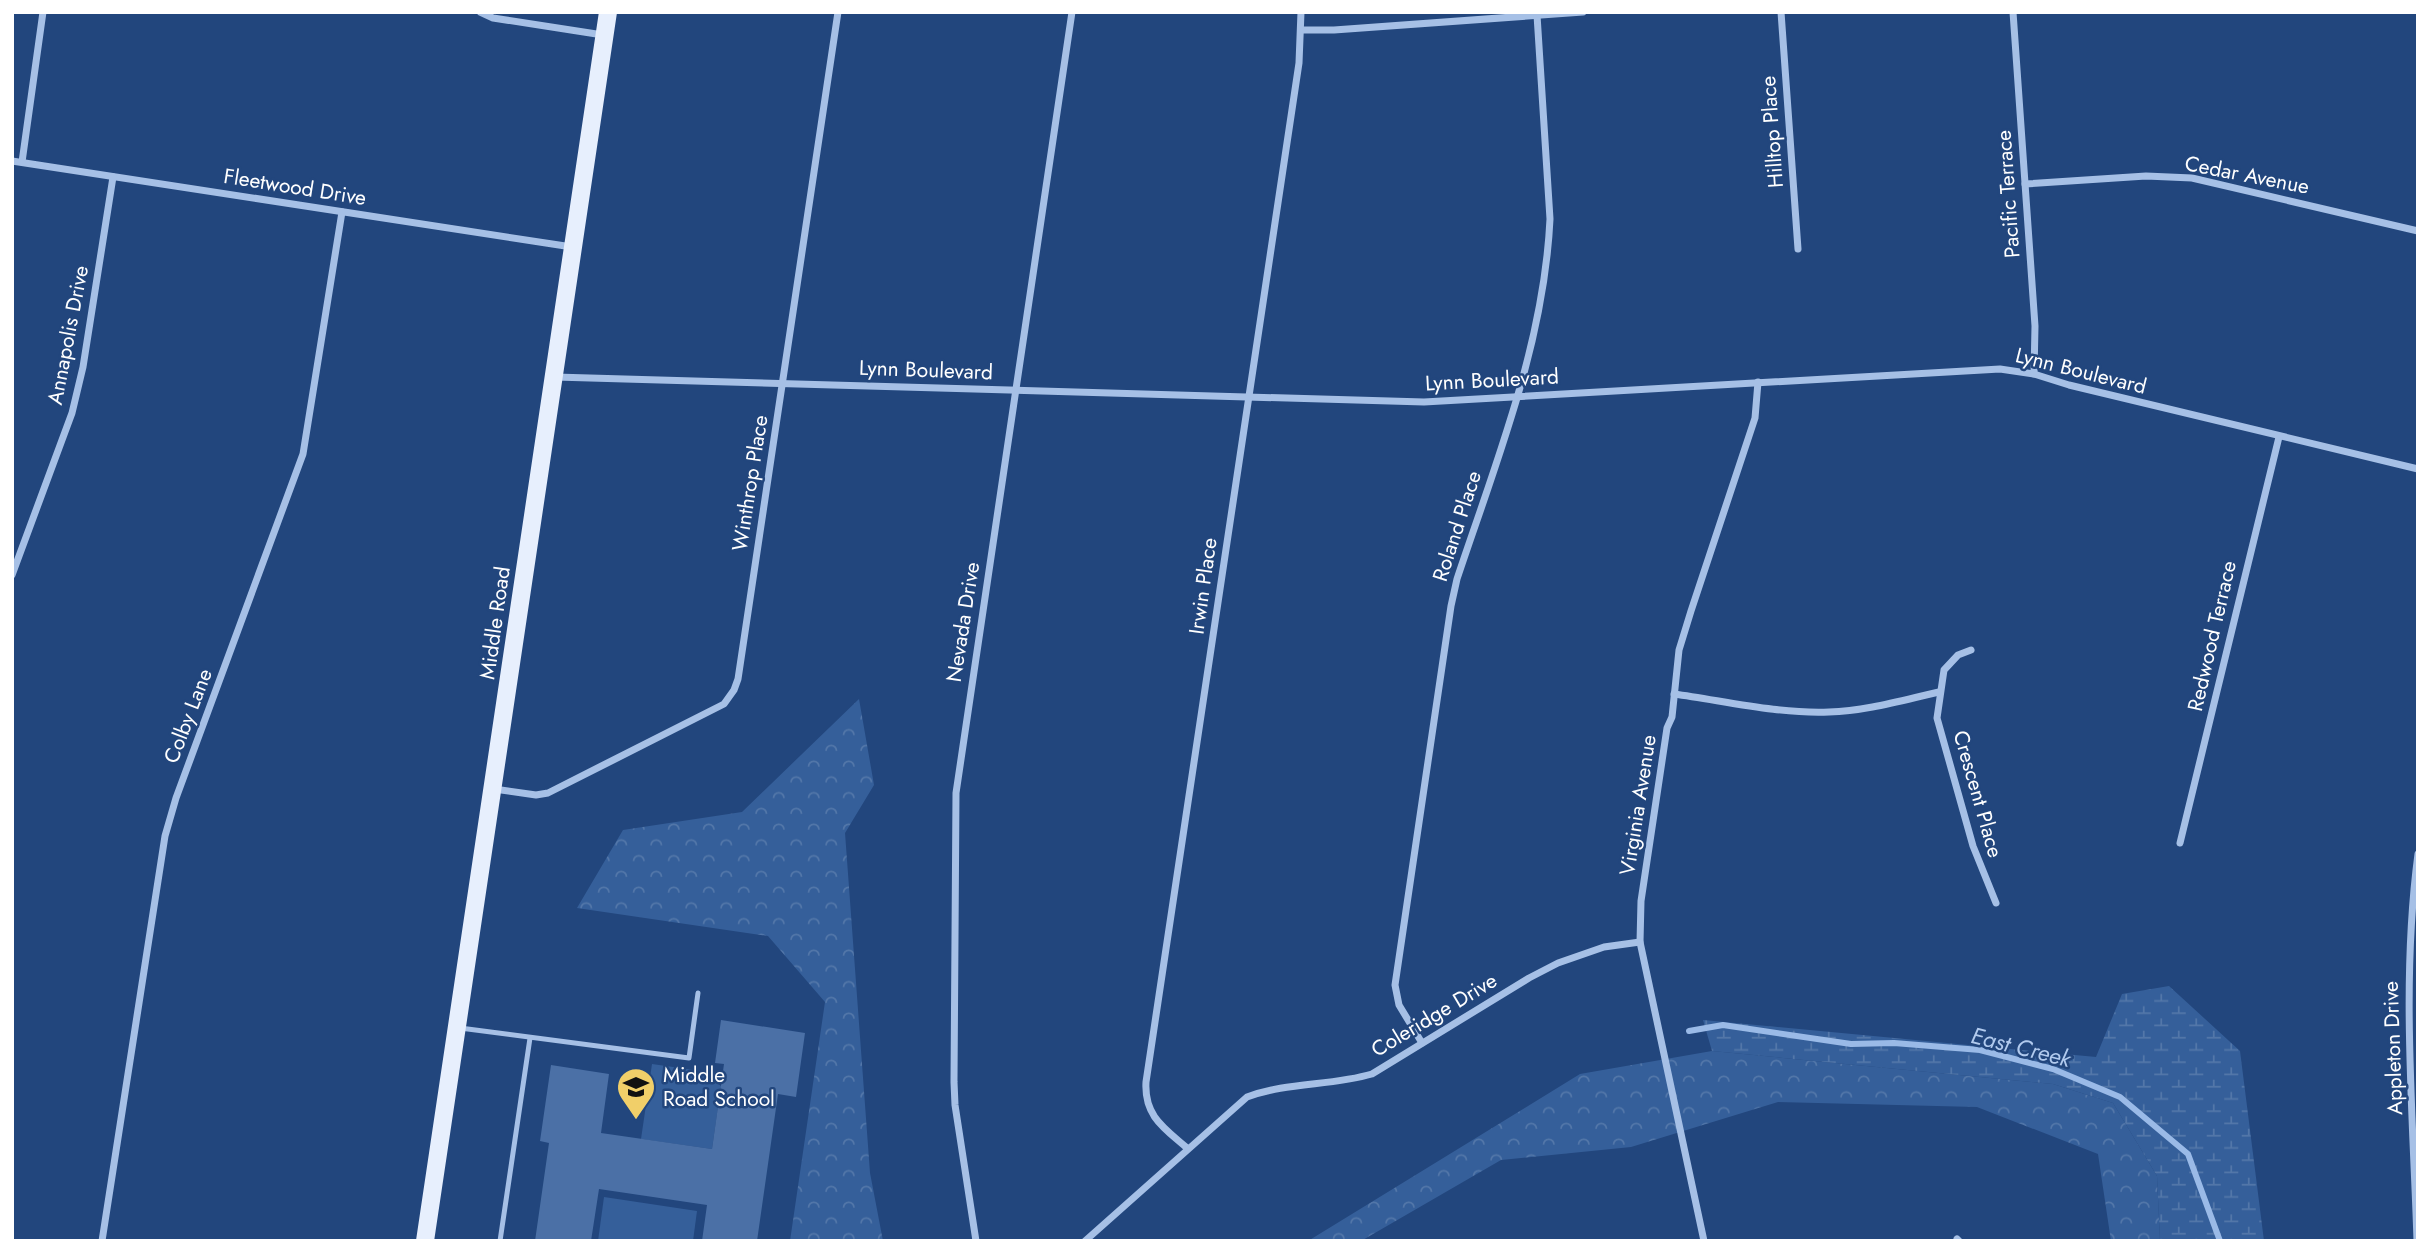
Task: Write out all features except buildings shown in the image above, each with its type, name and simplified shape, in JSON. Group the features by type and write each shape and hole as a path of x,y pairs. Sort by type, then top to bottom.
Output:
{"main road":[{"name":"Middle Road","path":"425,1241 608,12"}],"street":[{"path":"22,162 43,12"},
{"path":"480,12 492,18 605,35"},
{"name":"Winthrop Place","path":"493,789 536,795 548,793 699,718 724,704 734,690 738,679 838,12"},
{"name":"Nevada Drive","path":"976,1241 955,1105 956,793 1072,12"},
{"name":"Irwin Place","path":"1187,1149 1161,1126 1149,1110 1145,1097 1146,1082 1297,76 1302,30 1301,12"},
{"path":"1302,30 1583,12"},
{"name":"Hilltop Place","path":"1782,12 1798,249"},
{"name":"Pacific Terrace","path":"2013,12 2035,326 2034,374"},
{"name":"Roland Place","path":"1422,1043 1399,1006 1395,985 1451,606 1457,579 1531,352 1549,248 1537,15"},
{"name":"Fleetwood Drive","path":"12,161 573,247"},
{"name":"Cedar Avenue","path":"2025,184 2146,176 2192,178 2418,231"},
{"name":"Annapolis Drive","path":"12,575 72,413 83,367 113,177"},
{"name":"Colby Lane","path":"102,1241 165,836 176,798 303,454 342,212"},
{"name":"Lynn Boulevard","path":"555,377 1424,402 1978,369 2034,374 2279,437 2418,469"},
{"name":"Virginia Avenue","path":"1704,1241 1640,942 1641,901 1679,650 1755,418 1758,382"},
{"name":"Redwood Terrace","path":"2180,843 2279,437"},
{"name":"Crescent Place","path":"1971,650 1958,655 1944,670 1937,718 1973,846 1996,903"},
{"path":"1674,694 1804,712 1830,712 1865,709 1939,692"},
{"name":"Appleton Drive","path":"2417,1241 2408,964 2411,907 2418,854"},
{"name":"Coleridge Drive","path":"1085,1241 1247,1097 1265,1090 1352,1080 1384,1068 1558,963 1604,947 1640,942"}],"lane":[{"path":"456,1028 689,1058 698,993"},
{"path":"500,1241 530,1038"}],"green space":[{"path":"859,699 874,785 845,833 870,1173 883,1241 790,1241 825,1002 768,936 577,908 623,830 742,812"},
{"path":"2169,986 2240,1051 2264,1241 2160,1241 2157,1176 2113,1103 2053,1084 1712,1051 1703,1020 2096,1057 2122,994"},
{"path":"1712,1051 2053,1084 2113,1103 2157,1176 2160,1241 2111,1241 2098,1154 1977,1107 1778,1102 1631,1147 1501,1160 1361,1241 1308,1241 1580,1074"},
{"path":"652,1064 701,1071 721,1086 712,1149 641,1139"},
{"path":"604,1197 697,1211 693,1241 598,1241"}],"waterway":[{"name":"East Creek","path":"1689,1031 1723,1025 1851,1044 1894,1043 1980,1050 2053,1069 2120,1097 2188,1154 2220,1241"}],"place":[{"name":"Middle Road School","path":"636,1121"}]}
